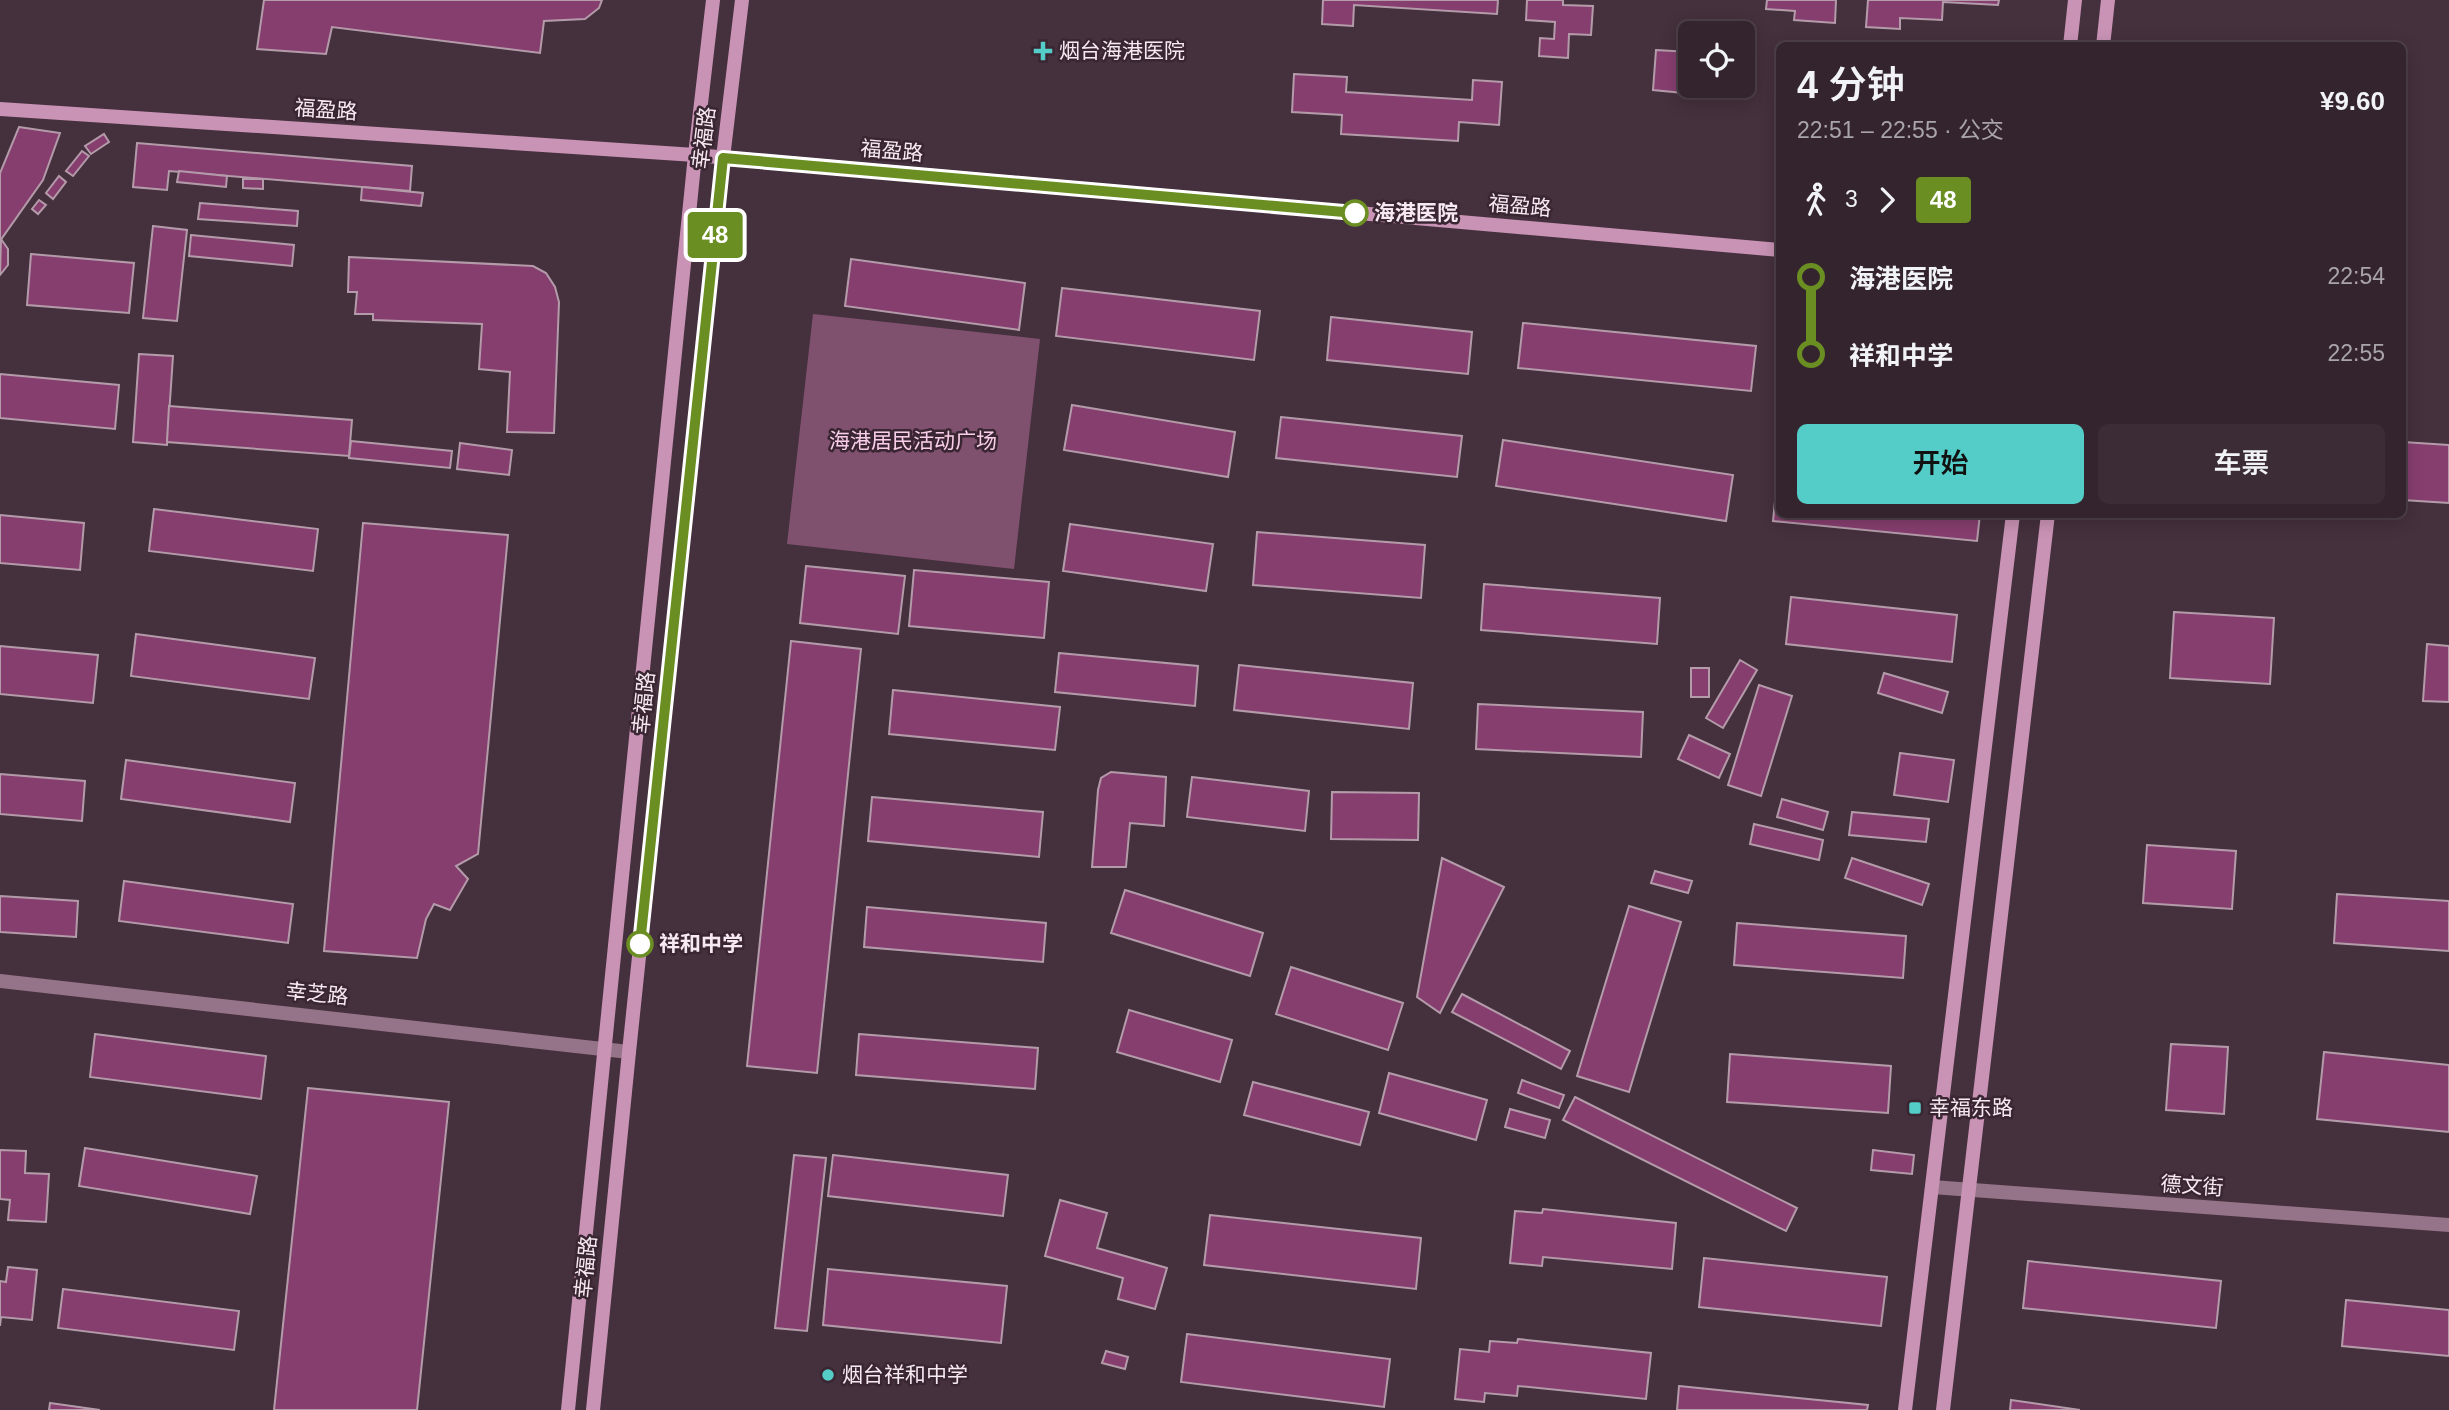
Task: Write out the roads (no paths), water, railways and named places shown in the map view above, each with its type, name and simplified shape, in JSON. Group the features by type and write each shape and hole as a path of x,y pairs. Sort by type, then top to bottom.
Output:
{"street":[{"name":"幸福路","path":"568,1410 603,1048 713,0"},
{"name":"幸福路","path":"593,1410 723,158 742,0"},
{"path":"2070,42 2075,0"},
{"path":"2103,42 2108,0"},
{"name":"福盈路","path":"0,109 695,155 1776,250"},
{"path":"1905,1410 2013,518"},
{"path":"1943,1410 2048,518"},
{"name":"幸芝路","path":"0,981 629,1052"},
{"name":"德文街","path":"1932,1187 2449,1225"}],"place":[{"name":"烟台海港医院","path":"1043,51"},
{"name":"海港医院","path":"1355,213"},
{"name":"祥和中学","path":"640,944"},
{"name":"幸福东路","path":"1915,1108"},
{"name":"烟台祥和中学","path":"828,1375"}],"park label":[{"name":"海港居民活动广场","path":"913,441"}]}
